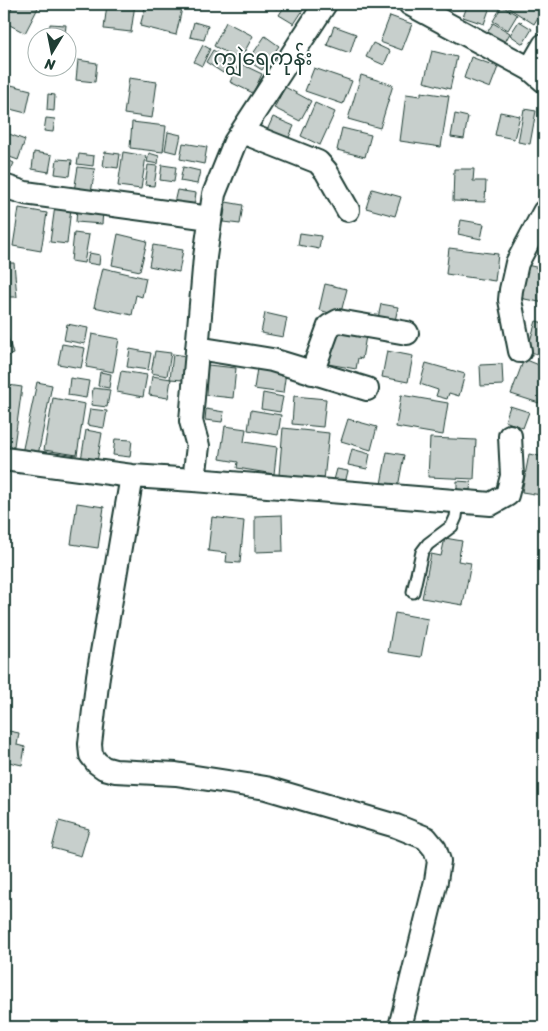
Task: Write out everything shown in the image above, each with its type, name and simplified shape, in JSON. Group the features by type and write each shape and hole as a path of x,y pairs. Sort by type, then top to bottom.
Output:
{"street":[{"path":"194,480 198,446 191,421 205,257 214,194 235,142 325,4"},
{"path":"410,4 537,75 544,45"},
{"path":"242,132 318,162 348,210"},
{"path":"4,186 25,193 210,218"},
{"path":"520,351 510,300 511,290 517,263 544,212"},
{"path":"312,373 329,326 338,320 407,333"},
{"path":"197,348 272,360 367,390"},
{"path":"4,459 132,476 490,504 507,496 512,476 510,436"},
{"path":"132,476 98,676 90,744 91,755 104,768 115,771 176,774 266,788 396,826 426,838 435,849 439,861 436,881 400,1027"}],"lane":[{"path":"413,592 422,552 428,544 452,526 456,517 458,501"}],"building":[{"path":"4,4 12,4 6,15 4,14"},
{"path":"14,4 30,4 38,8 25,33 4,22"},
{"path":"107,4 135,4 131,32 104,29"},
{"path":"146,4 183,4 176,35 140,26"},
{"path":"266,4 279,4 277,9"},
{"path":"286,4 307,4 294,24 279,15"},
{"path":"468,4 491,4 484,24 463,17"},
{"path":"508,4 527,4 541,12 534,24 507,7"},
{"path":"502,6 517,15 508,30 493,21"},
{"path":"390,16 412,24 402,50 380,42"},
{"path":"519,21 532,29 523,44 510,35"},
{"path":"194,22 208,26 204,40 190,37"},
{"path":"226,22 253,36 240,60 214,46"},
{"path":"493,23 510,33 503,46 485,36"},
{"path":"50,24 66,25 66,28 50,28"},
{"path":"334,26 356,34 350,53 327,45"},
{"path":"265,36 279,46 262,70 248,61"},
{"path":"373,43 390,51 384,65 366,57"},
{"path":"203,45 210,49 202,66 194,62"},
{"path":"213,50 230,61 223,73 206,62"},
{"path":"432,51 457,57 450,89 424,82"},
{"path":"471,57 498,67 490,88 464,78"},
{"path":"78,60 97,63 95,82 76,80 78,78"},
{"path":"239,63 262,74 253,93 230,82"},
{"path":"314,68 352,81 343,104 305,91"},
{"path":"361,75 393,85 380,128 348,119"},
{"path":"129,78 157,82 152,118 124,114"},
{"path":"11,85 31,90 26,113 6,108"},
{"path":"285,87 311,101 300,121 274,108"},
{"path":"421,92 449,96 441,147 400,141 406,94 421,96"},
{"path":"48,94 55,95 54,111 47,110"},
{"path":"315,103 335,112 320,145 301,136"},
{"path":"524,109 536,111 530,144 518,142"},
{"path":"500,112 520,116 514,139 495,135"},
{"path":"455,114 468,117 464,139 451,137"},
{"path":"273,117 294,126 285,146 264,137"},
{"path":"46,118 55,119 53,132 44,131"},
{"path":"132,122 166,126 163,152 130,148"},
{"path":"342,128 371,135 365,157 337,150"},
{"path":"4,132 25,140 18,160 4,155"},
{"path":"168,132 181,135 177,153 165,150"},
{"path":"183,143 207,147 204,164 180,159"},
{"path":"34,152 52,155 49,172 32,169"},
{"path":"105,152 120,154 118,168 103,166"},
{"path":"123,152 146,156 141,189 118,186"},
{"path":"149,153 159,156 158,164 147,162"},
{"path":"79,154 94,156 93,166 77,164"},
{"path":"4,158 14,163 8,176 4,174"},
{"path":"57,159 72,160 70,176 55,174"},
{"path":"148,165 157,166 154,186 145,185"},
{"path":"162,165 176,167 174,182 160,180"},
{"path":"78,167 95,169 91,193 74,191"},
{"path":"183,167 200,171 197,184 180,181"},
{"path":"454,169 474,169 473,181 486,181 485,202 453,201"},
{"path":"372,189 401,197 395,216 366,208"},
{"path":"177,190 196,193 194,206 174,203"},
{"path":"226,202 243,205 240,224 223,222"},
{"path":"55,206 71,208 67,244 50,242"},
{"path":"19,208 47,213 41,251 13,246"},
{"path":"77,208 103,211 102,224 76,222"},
{"path":"461,220 484,224 481,239 458,234"},
{"path":"74,233 89,235 84,263 71,261"},
{"path":"300,233 321,236 319,249 298,245"},
{"path":"118,234 147,241 140,271 112,265"},
{"path":"153,245 183,250 179,272 149,266"},
{"path":"449,248 498,254 495,281 446,274"},
{"path":"89,253 100,255 99,265 87,263"},
{"path":"4,263 14,263 17,297 4,297"},
{"path":"527,265 544,269 544,303 520,298"},
{"path":"103,268 146,278 142,297 136,295 132,315 94,307"},
{"path":"325,284 347,289 340,316 319,310"},
{"path":"381,304 398,307 395,321 378,318"},
{"path":"265,313 287,318 283,337 261,333"},
{"path":"536,321 544,323 544,356 527,351"},
{"path":"67,324 88,328 85,344 64,340"},
{"path":"334,330 366,336 362,359 358,358 356,369 328,364"},
{"path":"7,334 13,354 4,357 4,335"},
{"path":"92,334 119,339 113,372 86,367"},
{"path":"62,344 85,348 81,368 58,364"},
{"path":"130,349 151,353 148,370 127,367"},
{"path":"155,351 171,353 167,376 151,373"},
{"path":"387,351 413,356 408,382 382,377"},
{"path":"173,354 186,356 183,380 170,379"},
{"path":"524,359 544,367 544,387 539,403 511,394"},
{"path":"426,363 465,374 459,396 449,393 447,399 436,396 438,390 420,384"},
{"path":"502,364 503,385 481,386 480,365"},
{"path":"208,365 236,368 233,398 205,395"},
{"path":"257,368 286,372 283,393 254,389"},
{"path":"121,371 147,375 143,397 117,392"},
{"path":"100,372 111,374 109,388 98,386"},
{"path":"152,376 171,379 168,398 149,395"},
{"path":"70,378 89,381 86,398 68,395"},
{"path":"37,382 52,385 38,455 22,453"},
{"path":"8,385 22,387 14,446 4,445 4,414"},
{"path":"93,388 110,390 107,407 91,405"},
{"path":"263,393 283,397 280,412 261,409"},
{"path":"401,395 448,403 443,435 396,427"},
{"path":"294,396 326,399 323,427 292,424"},
{"path":"53,398 85,404 77,455 44,450"},
{"path":"510,406 529,412 523,428 505,421"},
{"path":"90,409 107,411 104,428 87,425"},
{"path":"206,409 224,412 222,422 205,420"},
{"path":"251,410 281,415 278,435 248,430"},
{"path":"348,419 377,427 371,450 341,441"},
{"path":"225,426 246,429 244,442 277,447 274,474 237,468 238,462 220,459"},
{"path":"283,428 329,433 324,480 279,475"},
{"path":"86,430 102,433 97,462 81,460"},
{"path":"430,438 476,440 474,479 428,477"},
{"path":"115,439 132,440 130,457 113,455"},
{"path":"352,449 370,454 367,469 348,465"},
{"path":"387,452 404,455 398,487 381,484"},
{"path":"529,454 544,457 544,478 541,495 522,492"},
{"path":"337,469 348,471 345,483 334,480"},
{"path":"457,481 471,482 470,490 457,490"},
{"path":"77,503 104,507 98,548 71,544"},
{"path":"282,515 283,551 255,552 255,516"},
{"path":"212,517 244,521 240,563 226,562 227,553 208,551"},
{"path":"445,538 462,541 458,561 471,563 463,605 422,598 431,554 441,556"},
{"path":"395,613 428,619 421,657 388,652"},
{"path":"4,730 19,733 17,745 25,747 22,765 4,761"},
{"path":"59,821 89,829 81,856 52,848"}],"district":[{"name":"ကျွဲရေကုန်း","path":"263,58"}]}
